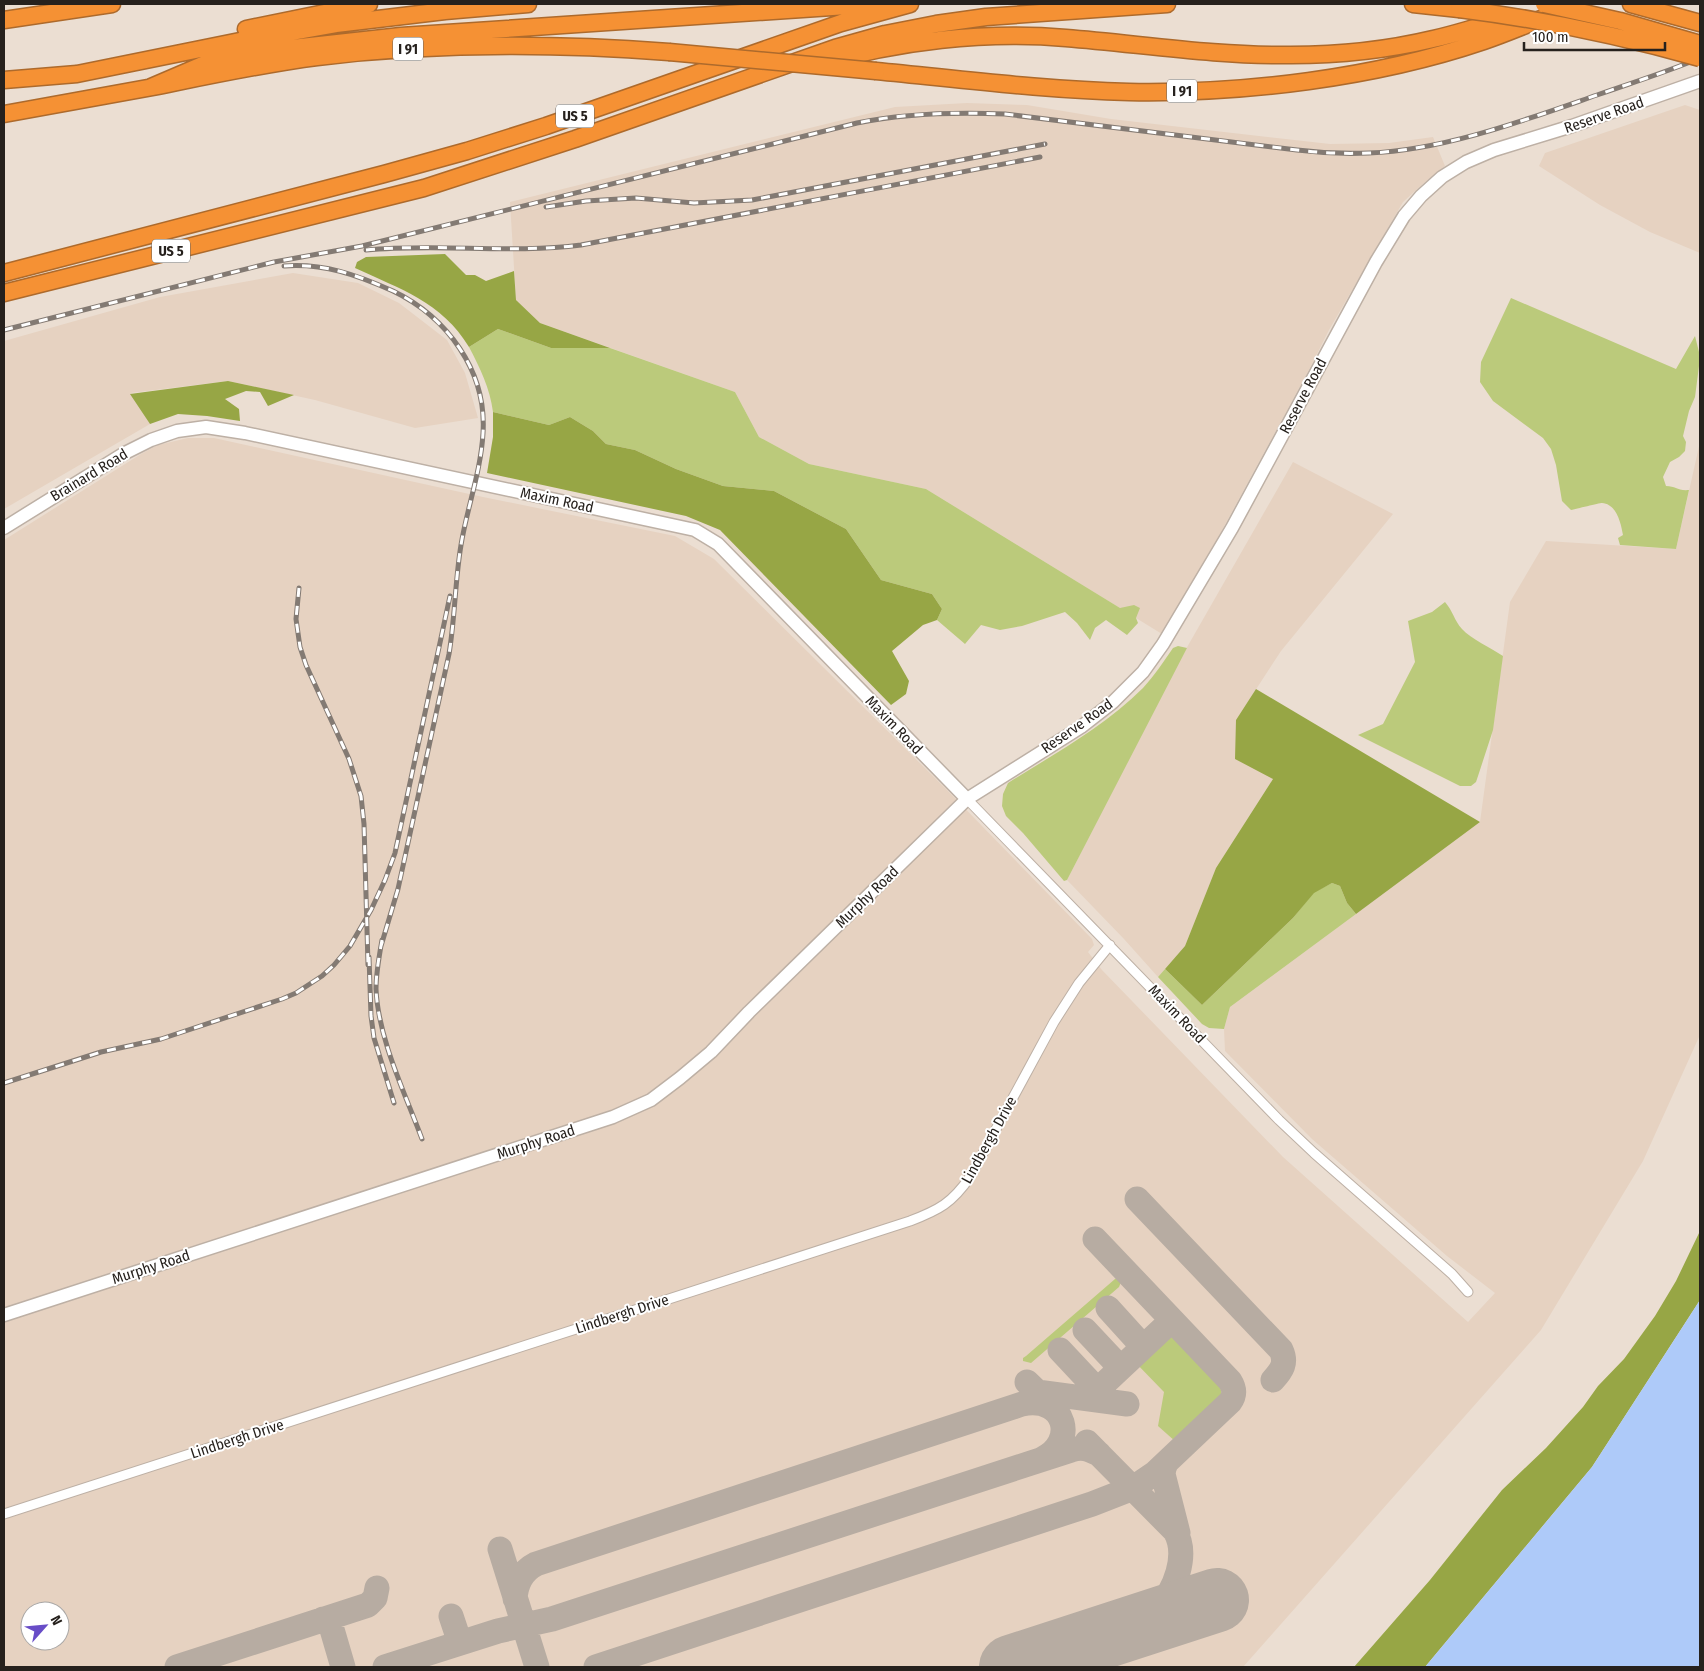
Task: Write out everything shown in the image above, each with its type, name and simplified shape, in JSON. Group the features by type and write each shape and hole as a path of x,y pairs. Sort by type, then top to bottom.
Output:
{"highway":[{"path":"4,20 112,4"},
{"path":"4,79 369,4"},
{"path":"4,79 77,74 336,24 528,4"},
{"path":"151,87 207,63 328,44 401,36 878,4"},
{"name":"US 5","path":"4,273 467,152 556,123 841,23 910,4"},
{"name":"US 5","path":"4,293 424,188 550,147 835,48 918,27 995,16 1167,4"},
{"path":"1413,4 1514,17 1590,31 1700,58"},
{"name":"I 91","path":"4,114 238,70 316,58 426,48 540,45 669,52 1092,90 1128,92 1207,91 1268,86 1334,77 1419,59 1484,41 1543,11 1576,4"},
{"path":"1631,4 1700,23"},
{"path":"689,98 738,91 791,72 842,58 909,44 996,37 1048,37 1219,53 1311,55 1352,52 1444,37 1543,11 1620,21 1700,44"}],"street":[{"name":"Reserve Road","path":"967,799 1081,727 1113,702 1143,672 1163,644 1232,528 1376,262 1404,216 1421,196 1442,177 1466,162 1494,150 1572,126 1700,81"},
{"name":"Maxim Road","path":"178,430 206,427 242,432 695,530 718,544 1295,1135 1452,1274 1468,1292"},
{"name":"Brainard Road","path":"4,528 123,454 151,440 178,430"},
{"name":"Murphy Road","path":"4,1315 608,1119 651,1100 710,1052 967,799"},
{"name":"Lindbergh Drive","path":"4,1514 910,1221 939,1208 955,1196 970,1177 1068,1000 1091,967 1110,945"}],"shaded area":[{"path":"967,103 1027,105 1111,119 1330,144 1389,143 1433,137 1445,166 1403,202 1329,330 1220,534 1162,634 926,489 809,464 759,437 735,392 540,323 516,300 510,202 895,107"},
{"path":"1685,105 1700,110 1700,253 1650,232 1600,205 1539,166 1545,153"},
{"path":"293,273 358,283 399,303 447,340 465,373 478,418 415,428 315,400 228,381 131,393 150,424 4,509 4,341 160,297"},
{"path":"188,438 214,438 483,497 675,536 714,559 945,788 1092,939 1094,945 1088,952 1102,970 1283,1157 1468,1322 1495,1293 1447,1256 1312,1139 1225,1051 1224,1029 1230,1007 1480,822 1510,602 1546,541 1676,549 1700,442 1699,1037 1643,1161 1541,1330 1243,1667 4,1667 4,540 158,445"},
{"path":"1293,462 1393,514 1281,651 1236,720 1273,779 1216,868 1185,946 1158,977 1067,880 1178,663"}],"green space":[{"path":"445,254 466,275 475,275 486,281 514,271 516,300 540,323 610,348 551,348 498,329 469,347 446,319 419,298 355,268 357,262 366,257"},
{"path":"1511,298 1676,369 1695,336 1699,352 1699,366 1695,397 1689,411 1683,436 1686,442 1685,451 1670,462 1663,477 1666,486 1689,490 1676,549 1620,545 1618,538 1623,535 1619,520 1615,511 1607,504 1600,503 1571,510 1562,501 1556,465 1551,449 1543,438 1493,401 1480,382 1481,362"},
{"path":"498,329 551,348 610,348 735,392 759,437 809,464 926,489 1120,608 1134,605 1140,608 1136,618 1138,623 1127,635 1106,620 1095,628 1090,640 1077,623 1065,612 1022,626 1000,630 981,625 965,644 937,620 942,609 932,594 881,580 846,529 774,491 723,486 676,469 635,450 606,444 593,431 570,417 549,425 493,412 487,386 469,347"},
{"path":"228,381 294,395 268,406 260,392 246,391 225,399 239,409 240,421 178,414 150,424 130,394"},
{"path":"493,412 549,425 570,417 593,431 606,444 635,450 676,469 723,486 774,491 846,529 881,580 932,594 942,609 937,620 923,625 892,651 909,681 906,694 891,705 720,530 686,516 487,473 493,437"},
{"path":"1445,602 1459,626 1466,633 1503,656 1493,730 1476,782 1471,786 1460,786 1358,735 1383,724 1415,662 1408,621 1432,612"},
{"path":"1178,646 1187,648 1067,880 1064,881 1006,816 1002,806 1003,794 1008,783 1095,728 1112,715 1143,688 1173,648"},
{"path":"1256,689 1480,822 1356,914 1347,903 1340,886 1332,883 1314,893 1293,918 1202,1005 1165,969 1185,946 1216,868 1273,779 1235,759 1236,720"},
{"path":"1332,883 1340,886 1347,903 1356,914 1230,1007 1224,1029 1209,1028 1202,1024 1158,977 1165,969 1202,1005 1293,918 1314,892"},
{"path":"1700,1231 1700,1300 1592,1467 1425,1667 1354,1667 1430,1580 1502,1490 1546,1448 1583,1407 1598,1386 1624,1359 1655,1316 1676,1281"},
{"path":"1117,1278 1121,1282 1119,1287 1031,1363 1023,1361 1023,1358"},
{"path":"1167,1331 1174,1334 1216,1378 1221,1390 1221,1395 1214,1406 1176,1442 1158,1426 1164,1392 1133,1360 1160,1334"}],"water":[{"path":"1700,1300 1700,1667 1425,1667 1592,1467"}],"taxiway":[{"path":"1137,1199 1281,1350 1284,1359 1283,1366 1273,1380"},
{"path":"596,1667 1092,1504 1133,1488 1155,1473 1230,1402 1234,1389 1230,1381 1095,1239"},
{"path":"1108,1308 1137,1340 1139,1345 1137,1352"},
{"path":"1085,1398 1091,1396 1172,1320"},
{"path":"1085,1330 1115,1362 1114,1374"},
{"path":"1060,1350 1110,1401"},
{"path":"1027,1382 1056,1410"},
{"path":"1037,1392 1127,1404"},
{"path":"515,1599 523,1574 536,1564 1022,1404 1037,1403 1049,1407 1057,1413 1062,1422 1063,1432 1060,1442 1053,1452 1042,1459"},
{"path":"1087,1442 1175,1531 1181,1551 1178,1572 1164,1601 1153,1613 1124,1630"},
{"path":"385,1667 498,1631 552,1619 1075,1449 1085,1449 1099,1454"},
{"path":"1166,1463 1163,1474 1178,1533"},
{"path":"500,1549 537,1667"},
{"path":"177,1667 368,1605 375,1598 377,1588"},
{"path":"451,1616 460,1643"},
{"path":"323,1619 327,1620 331,1626 343,1667"}],"runway":[{"path":"1011,1667 1217,1600"}],"railway":[{"path":"4,330 274,262 362,246 875,120 931,114 1005,114 1306,151 1342,153 1398,151 1456,140 1485,132 1662,73 1700,58"},
{"path":"546,207 586,201 636,198 694,203 752,200 1045,144"},
{"path":"366,250 393,248 528,249 581,245 1040,157"},
{"path":"284,266 313,266 340,271 380,285 413,302 430,315 460,348 471,368 478,388 482,410 482,447 461,545 449,654 398,889 381,946"},
{"path":"299,588 296,619 300,647 306,665 349,759 361,796 364,824 368,965"},
{"path":"4,1083 101,1052 161,1039 282,999 296,993 322,976 334,965 350,946 371,910 395,853 450,596"},
{"path":"382,940 377,971 378,1008 393,1065 422,1139"},
{"path":"369,957 371,1016 374,1038 394,1103"}]}
